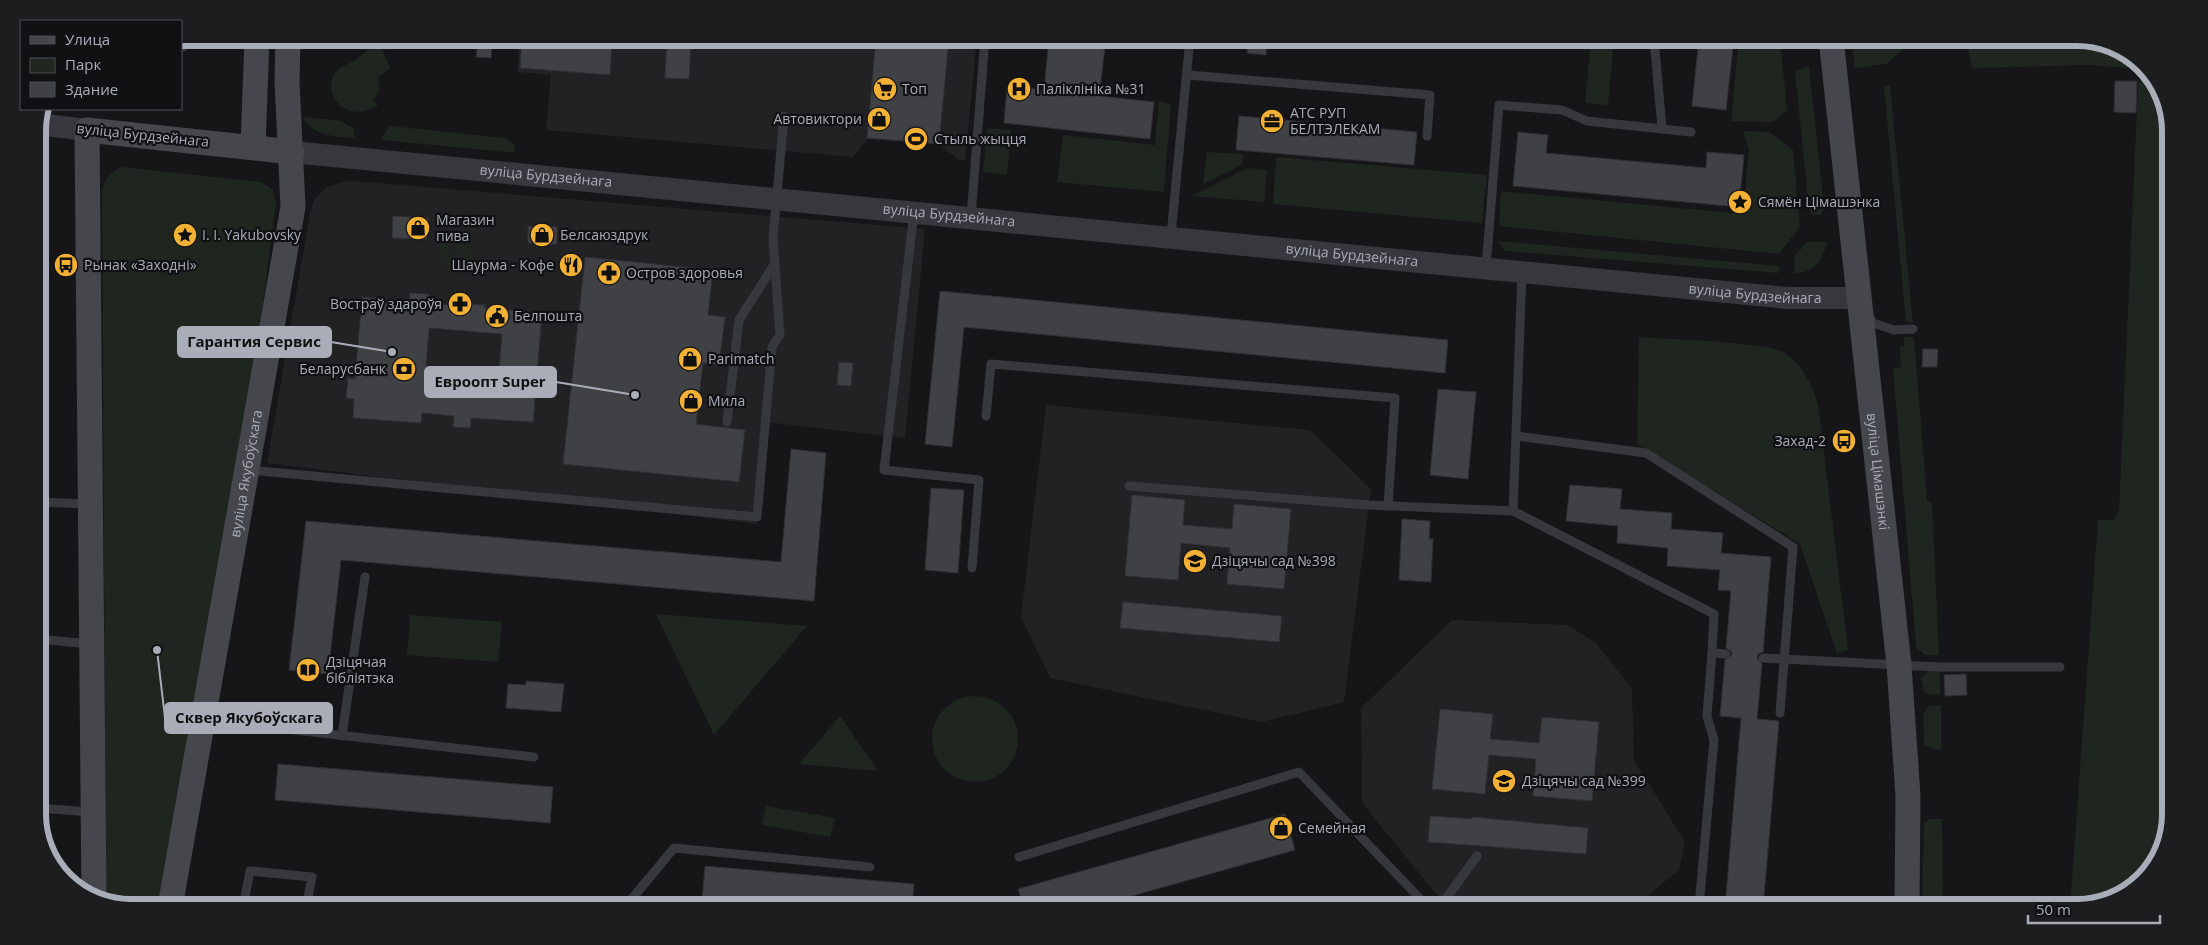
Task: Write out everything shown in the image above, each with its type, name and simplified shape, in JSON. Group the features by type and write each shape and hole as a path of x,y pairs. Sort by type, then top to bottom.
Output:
{"main road":[{"path":"253,147 257,46"},
{"name":"вуліца Якубоўскага","path":"172,899 293,207 292,152 287,82 288,46"},
{"name":"вуліца Цімашэнкі","path":"1832,46 1899,665 1908,796 1907,899"},
{"path":"87,130 94,890"},
{"name":"вуліца Бурдзейнага","path":"87,130 292,152"}],"street":[{"name":"вуліца Бурдзейнага","path":"46,125 87,130"},
{"name":"вуліца Бурдзейнага","path":"292,152 1787,298 1860,298"}],"lane":[{"path":"971,219 985,46"},
{"path":"1171,238 1190,46"},
{"path":"1655,46 1662,128"},
{"path":"1188,76 1430,95 1427,136"},
{"path":"1486,268 1499,105 1562,110 1587,121 1691,132"},
{"path":"247,470 757,516 772,347 780,335 773,238 784,116"},
{"path":"914,212 884,470 979,480 972,568"},
{"path":"727,422 739,320 774,266"},
{"path":"1513,511 1522,272"},
{"path":"1860,298 1873,323 1894,330 1913,329"},
{"path":"986,416 991,364 1395,398 1388,506"},
{"path":"1516,436 1646,453 1793,547 1780,713"},
{"path":"1129,486 1388,506 1513,511 1714,614 1707,716 1714,740 1700,899"},
{"path":"46,502 91,505"},
{"path":"342,736 364,577"},
{"path":"46,640 92,644"},
{"path":"1712,653 1726,654"},
{"path":"1763,658 1899,665 2060,667"},
{"path":"203,720 534,758"},
{"path":"1019,857 1298,772 1419,899"},
{"path":"46,809 94,812"},
{"path":"632,899 674,848 870,866"},
{"path":"1446,899 1477,856"},
{"path":"245,899 250,871 312,877 308,899"}],"shaded area":[{"path":"519,46 976,46 965,161 959,160 939,144 868,138 853,157 546,130 551,75 518,72"},
{"path":"354,181 925,229 905,438 766,422 756,524 267,463 310,213 314,200 325,188 343,182"},
{"name":"Дзіцячы сад №398","path":"1046,405 1310,430 1371,489 1344,702 1262,722 1050,678 1021,617"},
{"name":"Дзіцячы сад №399","path":"1452,620 1567,625 1596,643 1632,689 1634,760 1685,842 1679,870 1643,899 1444,899 1436,894 1362,803 1361,708"}],"green space":[{"path":"374,46 381,46 390,68 378,77 380,89 373,101 378,105 357,112 348,110 340,105 334,99 331,91 331,82 335,73 341,67 354,61"},
{"path":"1590,46 1613,46 1608,105 1585,103"},
{"path":"1738,46 1781,46 1787,110 1773,122 1731,121"},
{"path":"1852,46 1907,46 1886,64 1855,68"},
{"path":"1968,46 2076,46 2093,48 2119,58 2134,68 2088,65 1972,68"},
{"path":"1809,66 1824,208 1822,214 1812,215 1809,209 1795,72"},
{"path":"2141,76 2155,99 2162,126 2162,814 2155,846 2141,870 2133,878 2099,896 2071,899 2098,520 2113,520 2119,510 2138,87"},
{"path":"1890,85 1913,323 1906,322 1884,86"},
{"path":"1159,101 1171,104 1164,192 1057,182 1063,135 1155,145"},
{"path":"303,117 341,121 354,129 354,138 332,136 318,132 307,124"},
{"path":"390,126 505,138 515,145 514,153 382,140 383,135"},
{"path":"987,128 1011,130 1007,175 983,172"},
{"path":"1743,131 1769,132 1793,150 1800,227 1779,254 1499,226 1501,191 1743,214 1749,149"},
{"path":"1207,152 1243,154 1242,165 1203,184"},
{"path":"1276,157 1487,175 1482,223 1273,204"},
{"path":"121,167 261,182 272,189 276,202 259,333 163,899 132,899 106,894 102,198 104,183 112,173"},
{"path":"1248,168 1267,170 1264,202 1192,196"},
{"path":"473,227 471,258 466,263 449,241"},
{"path":"1498,241 1779,266 1779,273 1505,251"},
{"path":"1807,242 1827,242 1817,264 1807,271 1794,273 1795,256"},
{"path":"445,243 459,261 458,268 449,267 436,250"},
{"path":"1639,337 1738,344 1775,349 1792,358 1802,369 1818,403 1848,650 1837,653 1800,544 1637,444"},
{"path":"1904,337 1914,337 1927,500 1932,503 1939,655 1925,655 1916,647 1893,368 1901,367 1900,347 1904,346"},
{"path":"656,614 807,626 714,735"},
{"path":"410,615 502,622 498,662 407,655"},
{"path":"1928,671 1940,671 1940,695 1924,692 1921,678"},
{"path":"975,696 992,699 1006,708 1015,722 1018,739 1015,756 1006,770 992,779 975,782 958,779 944,770 935,756 932,739 935,722 944,708 958,699"},
{"path":"1941,705 1941,750 1932,749 1924,744 1923,714 1929,706"},
{"path":"840,716 878,771 799,764"},
{"path":"766,806 835,818 830,837 762,825"},
{"path":"1930,819 1942,819 1943,899 1922,899 1924,823"}],"building":[{"path":"478,46 492,46 491,58 476,57"},
{"path":"521,46 612,46 610,75 520,68"},
{"path":"667,46 691,46 689,79 665,78"},
{"path":"875,46 948,46 939,144 867,138"},
{"name":"Паліклініка №31","path":"1048,46 1105,46 1099,96 1154,102 1150,139 1004,123 1007,86 1044,90"},
{"path":"1247,46 1267,46 1266,55 1247,53"},
{"path":"1698,46 1733,46 1726,110 1692,106"},
{"path":"2115,81 2137,81 2136,113 2114,112"},
{"path":"1239,116 1417,132 1414,165 1236,150"},
{"path":"1518,132 1548,135 1546,153 1706,168 1707,152 1744,155 1739,207 1513,186"},
{"path":"393,216 428,218 427,239 392,238"},
{"name":"Белсаюздрук","path":"528,226 557,227 557,244 528,243"},
{"path":"585,257 713,270 708,315 725,317 719,365 703,363 696,424 745,430 739,482 563,464"},
{"path":"940,291 1448,340 1445,373 964,327 952,447 925,444"},
{"path":"410,293 429,294 428,303 459,306 459,303 485,305 484,308 542,313 533,422 471,418 470,428 453,427 454,416 422,413 421,423 353,418 354,399 346,398 348,378 355,379 362,297 409,301","holes":["429,328 502,334 499,371 426,366"]},
{"path":"1923,349 1938,349 1937,367 1922,367"},
{"path":"839,362 853,363 851,386 837,385"},
{"path":"1438,389 1476,392 1468,479 1430,475"},
{"path":"791,449 826,453 814,601 341,560 328,674 289,670 306,521 781,562"},
{"path":"1570,485 1622,489 1620,509 1672,513 1671,529 1723,533 1721,553 1771,557 1763,652 1758,654 1757,658 1762,664 1757,719 1779,721 1764,899 1726,899 1741,718 1720,716 1725,660 1732,655 1731,651 1726,648 1731,591 1718,590 1720,570 1667,566 1668,548 1617,543 1618,526 1566,521"},
{"path":"931,488 964,490 958,573 925,570"},
{"path":"1132,495 1185,500 1183,525 1232,529 1234,504 1291,509 1284,589 1227,584 1230,548 1181,543 1178,580 1125,576"},
{"path":"1402,519 1430,521 1429,539 1433,539 1431,582 1399,580"},
{"path":"1123,602 1282,616 1279,642 1120,628"},
{"path":"1966,674 1967,695 1945,696 1944,675"},
{"path":"526,681 564,684 561,712 506,708 508,684 526,685"},
{"path":"1440,709 1493,714 1490,739 1539,743 1542,717 1599,722 1592,801 1533,796 1536,759 1489,755 1485,794 1432,789"},
{"path":"278,764 553,787 550,823 275,800"},
{"path":"1285,814 1295,850 1121,899 1021,899 1018,889"},
{"path":"1430,816 1472,819 1472,817 1588,828 1586,854 1428,842"},
{"path":"705,866 914,884 913,899 702,899"}],"place":[{"name":"Топ","path":"885,89"},
{"name":"Паліклініка №31","path":"1019,89"},
{"name":"Автовиктори","path":"879,119"},
{"name":"АТС РУП БЕЛТЭЛЕКАМ","path":"1272,121"},
{"name":"Стыль жыцця","path":"916,139"},
{"name":"Сямён Цімашэнка","path":"1740,202"},
{"name":"Магазин пива","path":"418,228"},
{"name":"I. I. Yakubovsky","path":"185,235"},
{"name":"Белсаюздрук","path":"542,235"},
{"name":"Рынак «Заходні»","path":"66,265"},
{"name":"Шаурма - Кофе","path":"571,265"},
{"name":"Остров здоровья","path":"609,273"},
{"name":"Востраў здароўя","path":"460,304"},
{"name":"Белпошта","path":"497,316"},
{"name":"Гарантия Сервис","path":"392,352"},
{"name":"Parimatch","path":"690,359"},
{"name":"Беларусбанк","path":"404,369"},
{"name":"Евроопт Super","path":"635,395"},
{"name":"Мила","path":"691,401"},
{"name":"Захад-2","path":"1844,441"},
{"name":"Дзіцячы сад №398","path":"1195,561"},
{"name":"Сквер Якубоўскага","path":"157,650"},
{"name":"Дзіцячая бібліятэка","path":"308,670"},
{"name":"Дзіцячы сад №399","path":"1504,781"},
{"name":"Семейная","path":"1281,828"}]}
